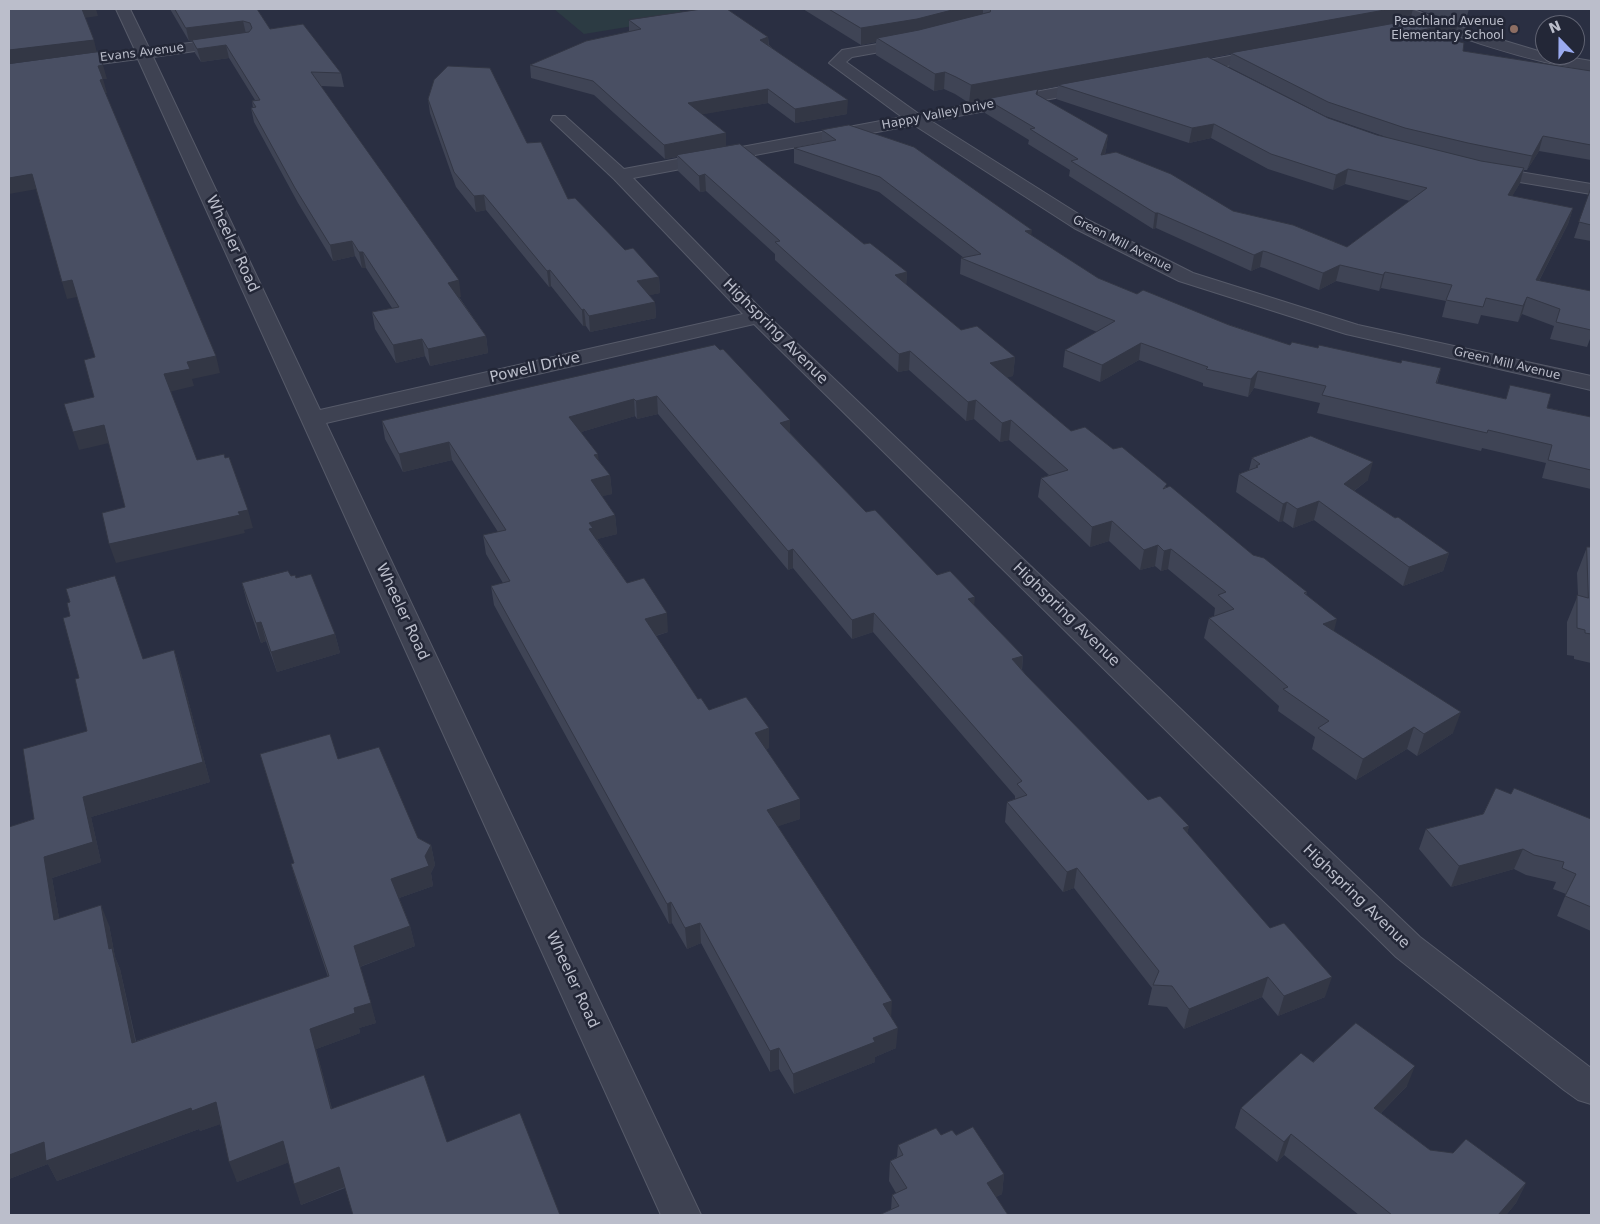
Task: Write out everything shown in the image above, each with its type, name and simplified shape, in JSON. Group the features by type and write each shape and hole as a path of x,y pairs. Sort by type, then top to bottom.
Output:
{"street":[{"name":"Wheeler Road","path":"123,9 681,1215"},
{"path":"1399,9 1511,50 1591,66"},
{"path":"1406,28 1434,22"},
{"name":"Green Mill Avenue","path":"927,39 847,53 837,63 916,119 1081,224 1186,277 1353,330 1591,383"},
{"name":"Evans Avenue","path":"9,71 246,40"},
{"path":"1170,72 1283,51"},
{"path":"1209,65 1234,78"},
{"name":"Happy Valley Drive","path":"620,175 1111,83"},
{"name":"Highspring Avenue","path":"559,120 620,175 758,317 1408,947 1591,1088"},
{"path":"1468,167 1591,189"},
{"name":"Powell Drive","path":"312,419 758,317"}],"shaded area":[{"path":"554,9 678,9 686,15 682,18 584,34"}],"building":[{"path":"9,9 82,9 94,40 9,50"},
{"path":"175,9 257,9 270,29 303,24 341,73 311,72 459,280 448,283 486,336 428,349 422,339 393,345 372,312 399,307 363,252 359,252 352,241 330,245 295,188 251,108 256,107 252,101 260,100 226,45 197,49 192,40 249,32 252,28 250,23 243,21 186,28"},
{"path":"702,9 727,9 768,37 760,40 848,100 795,109 768,89 688,103 726,133 664,145 593,81 530,65 586,41 641,29 629,20"},
{"path":"829,9 956,9 917,19 861,28"},
{"path":"991,9 1390,9 971,85 945,72 935,74 877,38 919,30 990,12"},
{"path":"1435,16 1458,23 1417,31 1464,43 1463,51 1535,62 1535,65 1553,65 1591,71 1591,145 1543,136 1532,156 1405,128 1328,102 1231,53"},
{"path":"98,52 103,65 98,66 103,79 100,80 216,356 187,362 190,369 164,374 197,460 224,454 225,458 229,457 248,510 238,512 240,515 109,544 102,513 125,507 104,425 73,432 64,404 94,397 84,360 95,357 72,280 62,282 32,174 9,178 9,64"},
{"path":"1208,57 1328,118 1377,135 1481,161 1524,168 1508,195 1573,208 1536,280 1591,291 1591,330 1556,322 1560,309 1527,297 1523,306 1486,298 1483,307 1446,300 1452,285 1385,272 1383,275 1340,265 1323,273 1267,252 1263,251 1254,255 1155,213 1071,161 1078,159 1030,129 1035,128 986,99 1038,89 1036,94 1108,135 1101,155 1116,152 1171,174 1233,211 1293,225 1347,247 1427,188 1348,169 1336,175 1271,154 1214,124 1192,128 1058,85"},
{"path":"448,66 490,68 527,143 541,142 568,199 575,198 625,250 633,248 659,277 637,281 655,302 589,316 550,270 547,271 484,195 474,196 454,172 428,99 434,80"},
{"path":"849,125 914,147 1032,230 1025,231 1098,278 1137,294 1143,290 1229,325 1290,345 1292,342 1318,348 1319,345 1401,363 1402,360 1441,368 1436,383 1506,399 1510,385 1551,394 1547,408 1591,417 1591,470 1548,460 1552,445 1488,430 1487,433 1322,395 1326,386 1258,371 1251,379 1206,369 1208,367 1141,343 1102,365 1065,350 1115,321 961,258 981,254 880,177 794,148 836,140 822,130"},
{"path":"740,144 864,244 870,243 907,272 895,275 961,330 977,326 1015,357 990,363 1071,431 1085,427 1113,449 1122,447 1167,484 1163,489 1170,486 1253,555 1264,558 1307,592 1304,593 1337,619 1323,624 1461,712 1424,734 1414,727 1363,759 1318,728 1329,721 1283,689 1288,687 1209,618 1234,609 1218,595 1226,592 1171,549 1164,551 1158,545 1144,550 1112,521 1092,527 1041,478 1068,470 1011,420 1002,423 976,400 968,402 910,351 899,354 775,242 780,241 705,174 699,176 677,155"},
{"path":"1591,188 1591,225 1579,222"},
{"path":"715,345 720,350 723,349 790,420 780,423 866,512 875,510 937,575 950,571 975,597 968,599 1023,656 1012,659 1026,675 1148,800 1160,796 1189,826 1183,828 1270,928 1284,923 1332,977 1284,996 1268,977 1189,1009 1172,986 1153,985 1159,971 1077,868 1067,872 1007,802 1027,795 1017,784 1022,781 874,613 852,620 793,549 788,551 657,396 636,401 634,399 569,417 598,454 594,455 610,475 591,480 615,515 589,523 593,528 589,529 627,583 644,578 667,613 645,619 698,699 701,698 709,710 746,697 769,728 755,733 800,799 767,810 892,1001 883,1004 898,1028 873,1038 875,1042 793,1074 779,1048 770,1051 700,923 685,928 671,902 667,904 491,586 510,581 483,535 506,530 449,442 399,454 382,421"},
{"path":"1311,436 1373,462 1344,484 1395,518 1398,517 1449,553 1409,567 1319,501 1297,509 1287,502 1283,504 1239,474 1258,467 1256,466 1260,464 1252,458"},
{"path":"1587,547 1591,547 1591,634 1577,628 1577,595 1588,598"},
{"path":"288,571 291,576 295,575 296,578 311,574 335,634 271,652 261,622 256,623 242,583"},
{"path":"115,576 143,659 174,650 203,762 83,797 93,842 44,857 54,920 101,905 109,949 112,948 132,1043 329,976 291,864 294,863 260,754 330,734 338,759 379,747 418,838 431,845 425,856 429,866 391,879 410,926 354,946 371,1003 354,1008 355,1013 310,1029 331,1109 424,1075 447,1142 520,1113 560,1215 353,1215 339,1167 294,1184 283,1141 229,1162 216,1102 192,1111 191,1108 46,1161 44,1142 9,1155 9,827 34,819 23,749 87,731 75,679 79,678 63,618 70,616 67,603 70,602 66,589"},
{"path":"1496,788 1511,794 1514,788 1591,819 1591,907 1565,896 1576,874 1562,868 1564,862 1534,855 1523,849 1459,866 1426,829 1483,814"},
{"path":"1356,1023 1415,1066 1374,1108 1430,1150 1453,1153 1466,1139 1526,1183 1498,1215 1392,1215 1291,1134 1284,1142 1241,1108 1301,1053 1313,1062"},
{"path":"973,1127 1004,1174 987,1183 1008,1215 879,1215 899,1206 892,1195 907,1188 890,1161 903,1155 898,1145 936,1128 941,1135 952,1130 956,1135"}],"place":[{"name":"Peachland Avenue Elementary School","path":"1514,29"}]}
